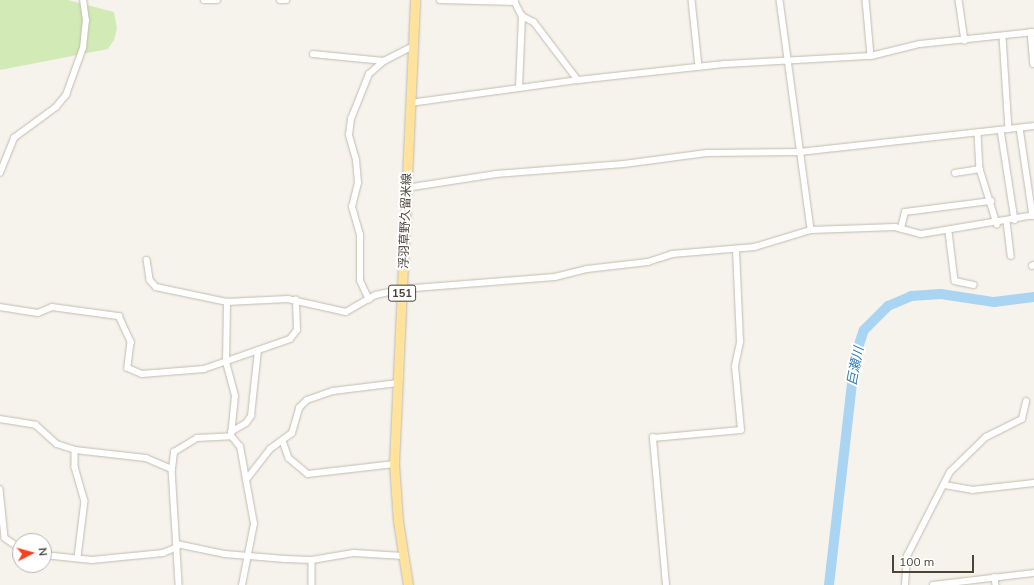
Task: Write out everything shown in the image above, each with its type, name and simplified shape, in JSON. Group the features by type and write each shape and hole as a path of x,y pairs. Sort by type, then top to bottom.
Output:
{"main road":[{"name":"浮羽草野久留米線","path":"408,585 403,556 394,464 414,0"}],"street":[{"path":"0,174 14,138 56,107 66,95 83,48 86,21 83,0"},
{"path":"204,0 217,0"},
{"path":"280,0 286,0"},
{"path":"440,0 516,1 522,16 519,88"},
{"path":"692,0 699,67"},
{"path":"780,0 787,63 811,230"},
{"path":"866,0 871,56"},
{"path":"959,0 965,41"},
{"path":"522,16 534,22 578,80"},
{"path":"410,103 578,80 699,67 787,63 871,56 920,44 1003,37 1033,32 1034,64"},
{"path":"1003,37 1009,129"},
{"path":"369,300 360,282 360,235 352,207 358,183 356,160 349,135 354,106 364,83 384,61 412,47"},
{"path":"313,54 384,61"},
{"path":"406,188 496,174 624,164 708,153 800,152 1034,126"},
{"path":"147,260 150,280 156,287 227,302 296,300 346,312 369,300 402,289 547,278 587,269 648,262 672,254 736,249 780,242 811,230 901,228 913,234 949,232 1034,216 1020,128"},
{"path":"1001,130 1015,220"},
{"path":"978,133 980,169 997,224"},
{"path":"955,173 980,169"},
{"path":"901,228 905,212 991,201"},
{"path":"1007,222 1011,256"},
{"path":"949,232 955,281 974,285"},
{"path":"666,585 663,533 653,438 741,430 735,366 740,342 736,249"},
{"path":"0,307 38,313 52,308 119,316 131,342 130,371 142,374 204,368 226,362 294,336 296,300"},
{"path":"227,302 226,362 235,396 231,434 240,447 254,524 246,556 242,585"},
{"path":"179,585 177,546 171,498 174,452 197,438 231,434 246,423 251,416 258,350"},
{"path":"246,480 270,449 283,441 295,428 299,408 311,398 340,389 398,383"},
{"path":"905,585 907,556 945,485 950,472 973,448 992,433 1022,419 1026,402"},
{"path":"0,419 36,425 57,444 75,450 146,458 172,469"},
{"path":"283,441 289,458 308,474 394,464"},
{"path":"75,450 75,467 85,501 78,557"},
{"path":"945,485 972,490 1034,483"},
{"path":"0,489 5,538 12,543"},
{"path":"52,555 78,557 92,560 163,553 177,546 246,556 312,560 354,553 403,556"},
{"path":"312,560 312,585"},
{"path":"933,585 995,577 1034,574"},
{"path":"995,577 996,585"}],"green space":[{"path":"0,0 68,0 114,12 117,29 114,40 108,49 0,70"}],"waterway":[{"name":"巨瀬川","path":"829,585 855,357 864,330 888,306 911,296 941,294 994,302 1034,297"}]}
